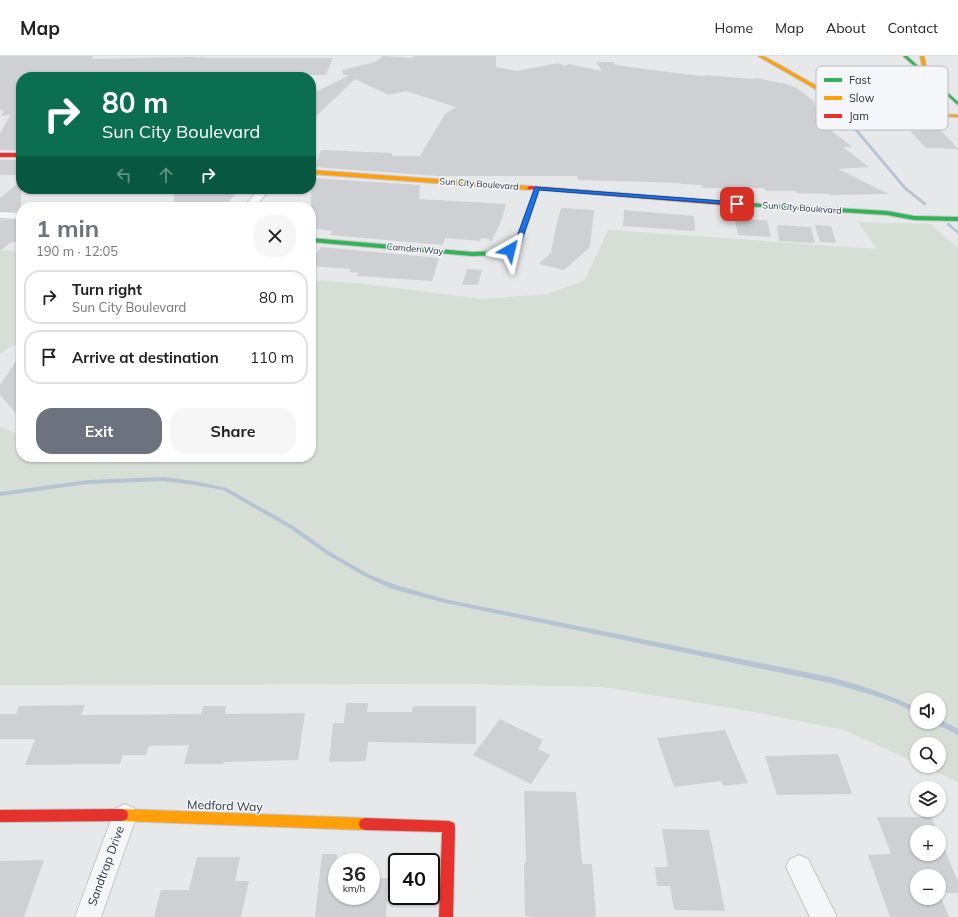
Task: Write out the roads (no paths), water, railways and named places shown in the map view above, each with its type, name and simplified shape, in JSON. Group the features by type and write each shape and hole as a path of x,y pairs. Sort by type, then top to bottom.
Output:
{"main road":[{"path":"760,56 776,63 816,88"},
{"path":"905,56 917,66"},
{"path":"922,56 924,66"},
{"path":"948,95 958,104"},
{"path":"948,115 958,116"},
{"path":"0,155 16,155"},
{"name":"Sun City Boulevard","path":"316,172 887,213 914,218 958,219"},
{"name":"Camden Way","path":"316,240 472,254 502,253 517,246 536,188"},
{"name":"Sun City Boulevard","path":"887,213 906,210 951,210"},
{"name":"Medford Way","path":"0,816 125,814 449,827 446,917"}],"street":[{"path":"253,202 260,194"},
{"path":"0,215 16,216"},
{"name":"Sandtrap Drive","path":"88,917 125,814"},
{"path":"799,867 824,917"}],"waterway":[{"path":"856,130 905,188 925,204"},
{"path":"948,224 958,233"},
{"path":"0,494 88,482 163,479 225,489 293,528 328,553 368,576 394,587 445,601 830,680 876,693 910,708"},
{"path":"946,726 958,732"}]}
